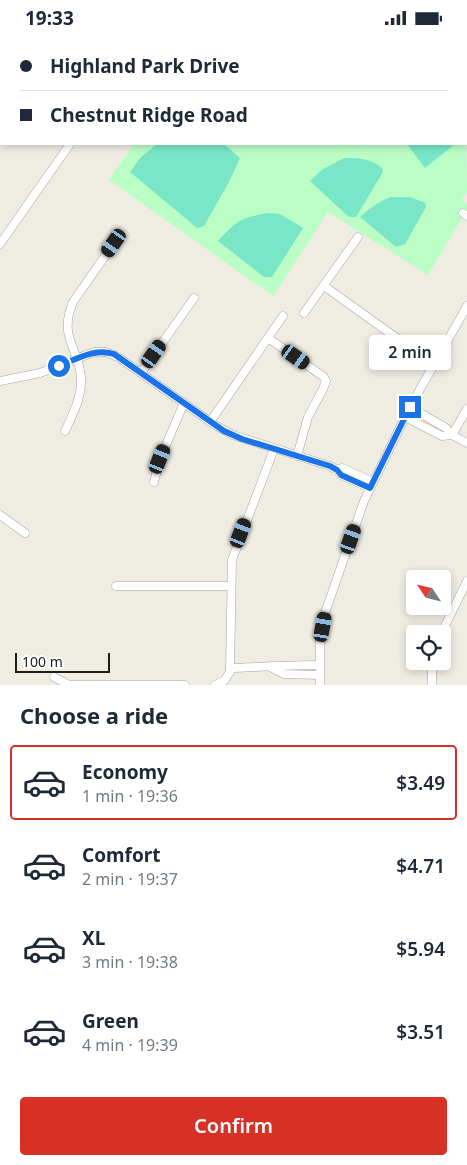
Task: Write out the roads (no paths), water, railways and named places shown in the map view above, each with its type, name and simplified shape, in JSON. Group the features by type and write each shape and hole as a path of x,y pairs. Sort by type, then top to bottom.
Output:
{"street":[{"path":"0,244 69,145"},
{"path":"304,313 358,237"},
{"path":"65,431 78,402 81,377 68,336 69,310 114,243"},
{"path":"324,286 434,364"},
{"path":"141,373 194,297"},
{"path":"320,685 320,642 325,613 371,485 410,407 467,307"},
{"path":"210,421 283,316"},
{"path":"268,338 324,377 326,381 308,417 296,456"},
{"path":"0,381 40,373 94,352 106,352 118,357 232,435 337,470 341,475 371,485"},
{"path":"154,482 160,459 184,403"},
{"path":"410,407 467,443"},
{"path":"452,435 467,409"},
{"path":"405,417 442,436 452,435"},
{"path":"215,685 227,678 230,668 230,570 234,551 274,449"},
{"path":"0,515 25,533"},
{"path":"445,625 467,581"},
{"path":"116,586 230,586"},
{"path":"230,668 319,665"},
{"path":"270,667 284,674 319,675"},
{"path":"432,670 432,685"},
{"path":"54,677 69,685 185,685"}]}
